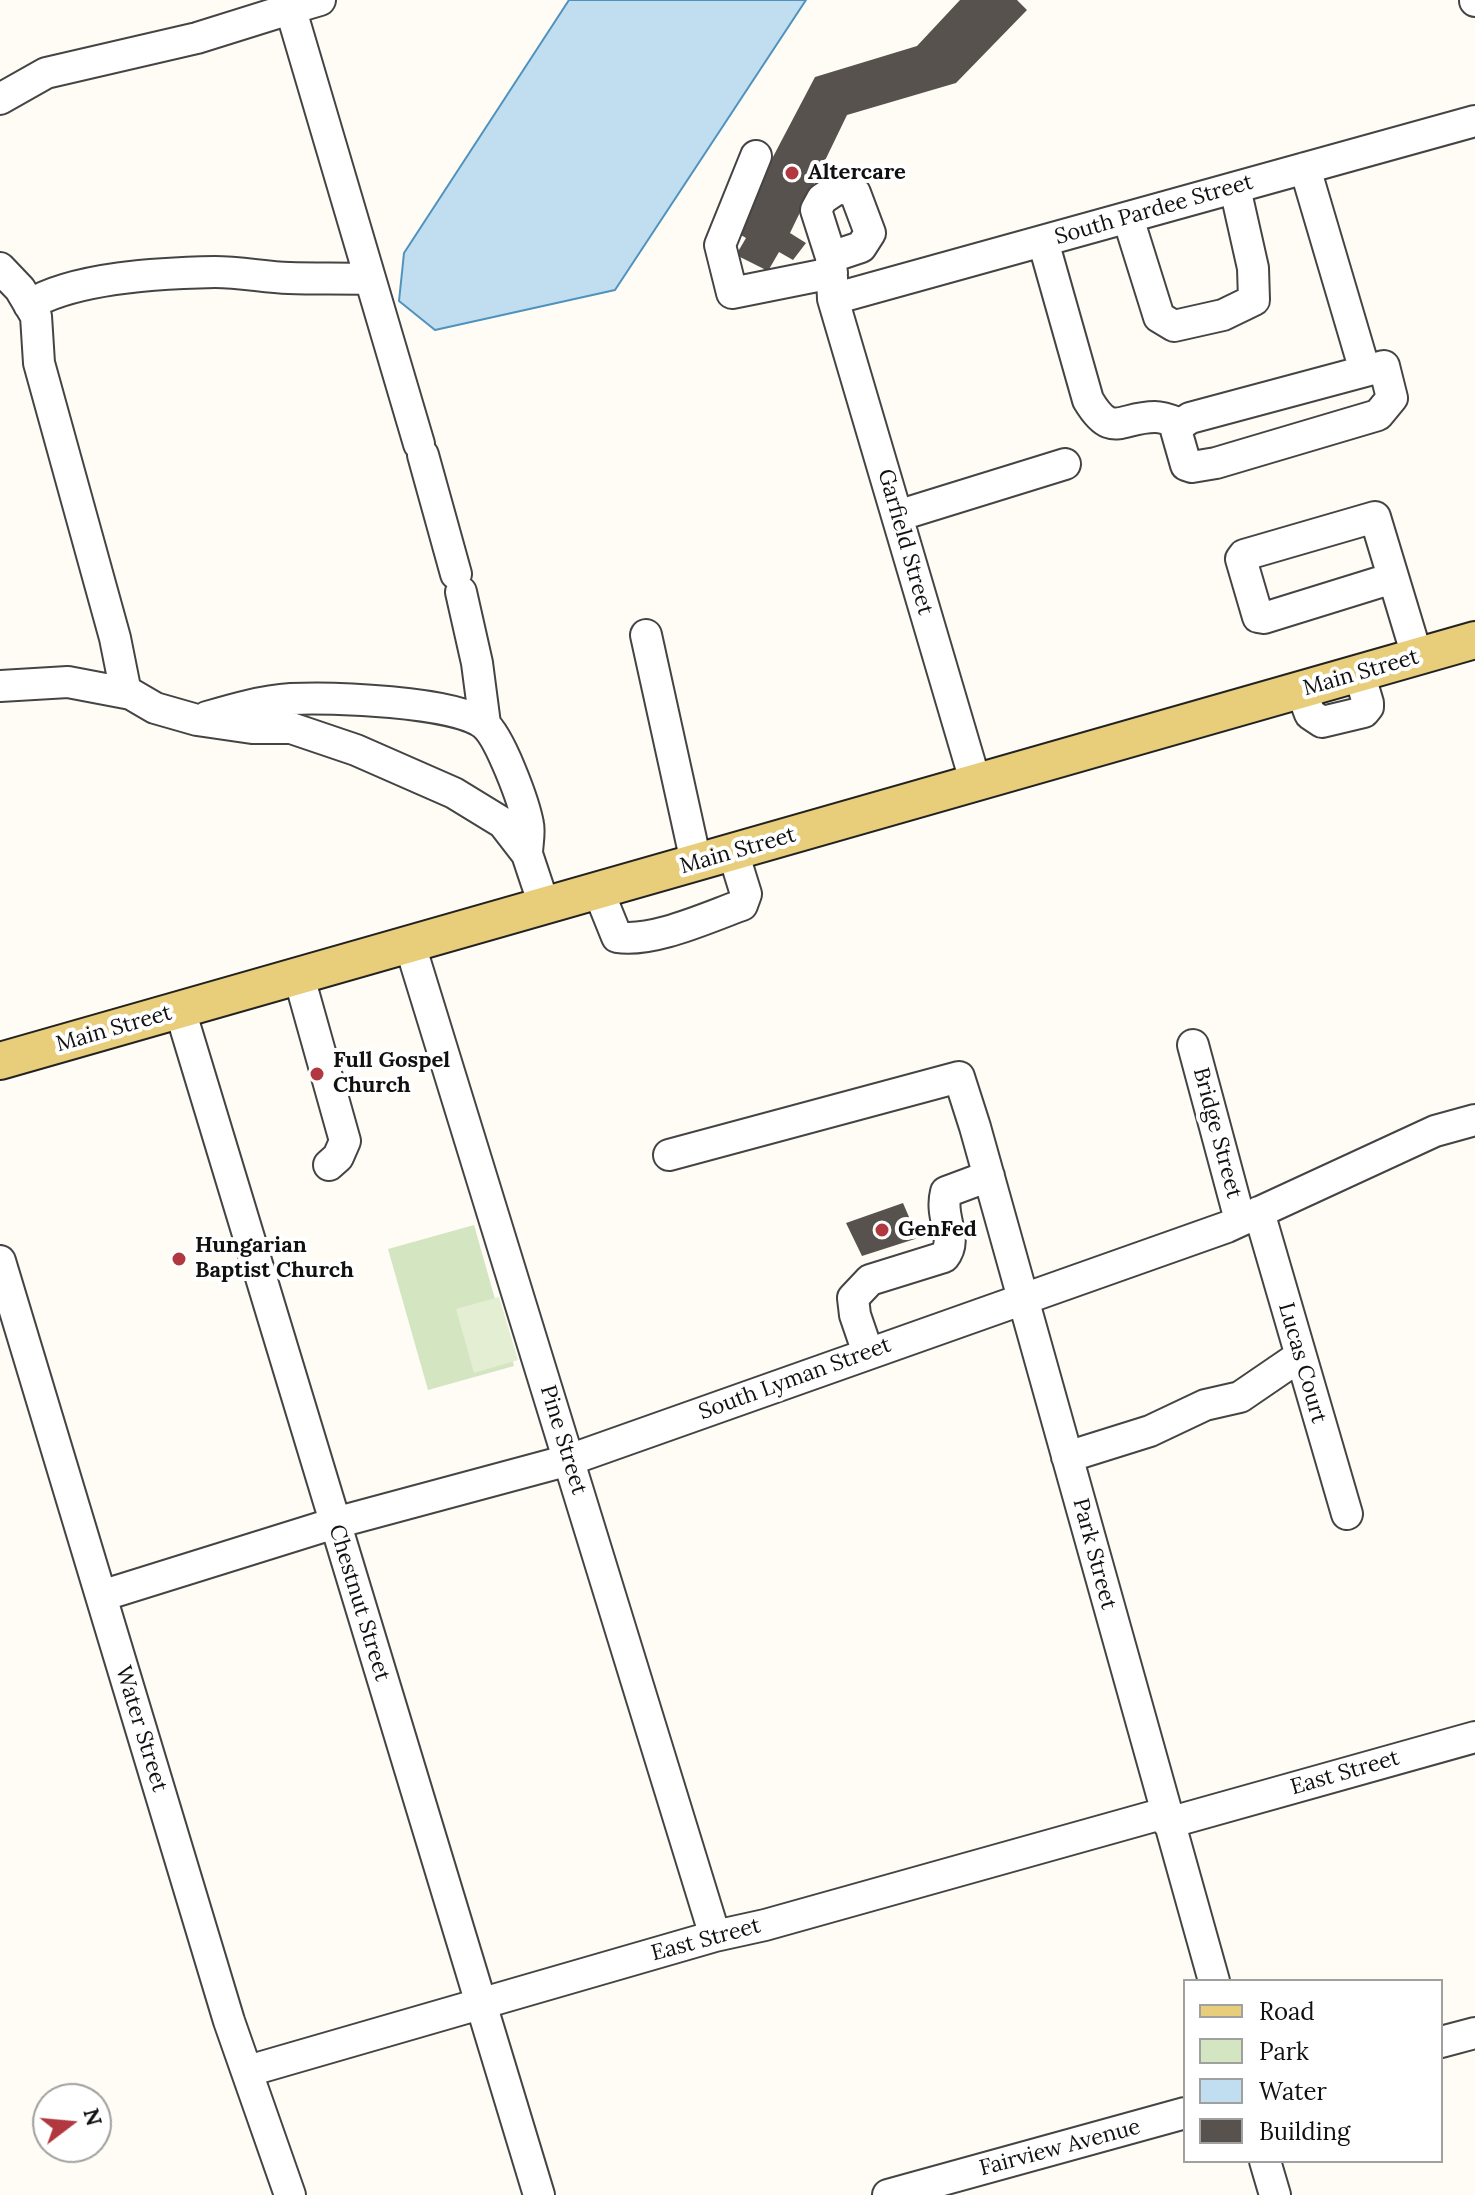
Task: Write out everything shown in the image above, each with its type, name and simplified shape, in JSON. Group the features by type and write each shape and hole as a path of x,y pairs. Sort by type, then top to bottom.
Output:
{"main road":[{"name":"Main Street","path":"0,1061 1474,642"}],"street":[{"path":"0,99 46,73 197,38 306,4"},
{"path":"306,4 293,17 459,583 477,663 485,724 509,764 529,826 527,854"},
{"name":"South Pardee Street","path":"756,156 720,245 732,293 1043,241 1475,121"},
{"path":"1305,168 1365,371"},
{"path":"1128,218 1159,317 1174,326 1223,315 1254,300 1253,268 1235,188"},
{"path":"1043,241 1088,400 1098,417 1114,425 1157,417 1181,424"},
{"path":"0,268 20,289 36,316 39,363 111,623 126,693"},
{"path":"29,305 46,294 95,282 160,275 217,272 289,278 369,279"},
{"name":"Garfield Street","path":"832,276 897,516 976,784"},
{"path":"1384,366 1392,398 1378,415 1216,463 1186,465 1176,430 1181,424 1198,416 1365,371 1384,366"},
{"path":"897,516 1065,464"},
{"path":"1393,578 1264,618 1258,617 1241,559 1244,555 1375,517 1417,656"},
{"path":"646,635 696,862"},
{"path":"0,686 68,682 126,693 155,708 197,720 252,728 291,728 412,773 454,793 503,823 527,854 544,905"},
{"path":"197,720 243,706 291,699 392,702 453,711 485,724"},
{"path":"598,890 617,937 630,939 655,934 742,905 746,894 733,852"},
{"name":"Pine Street","path":"410,945 715,1936"},
{"path":"299,977 345,1141 338,1157 329,1165"},
{"name":"Chestnut Street","path":"180,1010 539,2195"},
{"name":"Bridge Street","path":"1193,1045 1250,1216"},
{"name":"Park Street","path":"669,1155 959,1077 1213,1979"},
{"name":"South Lyman Street","path":"101,1596 335,1523 569,1460 1250,1216 1435,1131 1475,1120"},
{"path":"868,1353 855,1315 853,1298 870,1280 944,1257 950,1249 951,1240 942,1208 946,1192 989,1176"},
{"name":"Lucas Court","path":"1250,1216 1300,1356 1347,1514"},
{"name":"Water Street","path":"0,1261 229,2021 290,2195"},
{"path":"1067,1457 1150,1431 1205,1405 1240,1397 1300,1356"},
{"name":"East Street","path":"248,2071 715,1936 1475,1737"},
{"path":"1443,2041 1475,2033"},
{"name":"Fairview Avenue","path":"888,2195 1183,2114"},
{"path":"1266,2163 1275,2195"}],"green space":[{"path":"474,1225 514,1366 428,1390 388,1249"},
{"path":"499,1297 518,1360 474,1373 456,1309"}],"water":[{"path":"569,0 806,0 615,290 435,330 399,301 404,253"}],"building":[{"name":"Altercare","path":"960,0 1017,0 1027,10 956,83 847,115 790,233 806,243 793,260 779,252 768,271 736,255 746,238 734,231 815,77 917,46"},
{"name":"GenFed","path":"903,1203 918,1238 862,1256 846,1223"}],"place":[{"name":"Altercare","path":"792,173"},
{"name":"Full Gospel Church","path":"317,1074"},
{"name":"GenFed","path":"882,1230"},
{"name":"Hungarian Baptist Church","path":"179,1259"}]}
